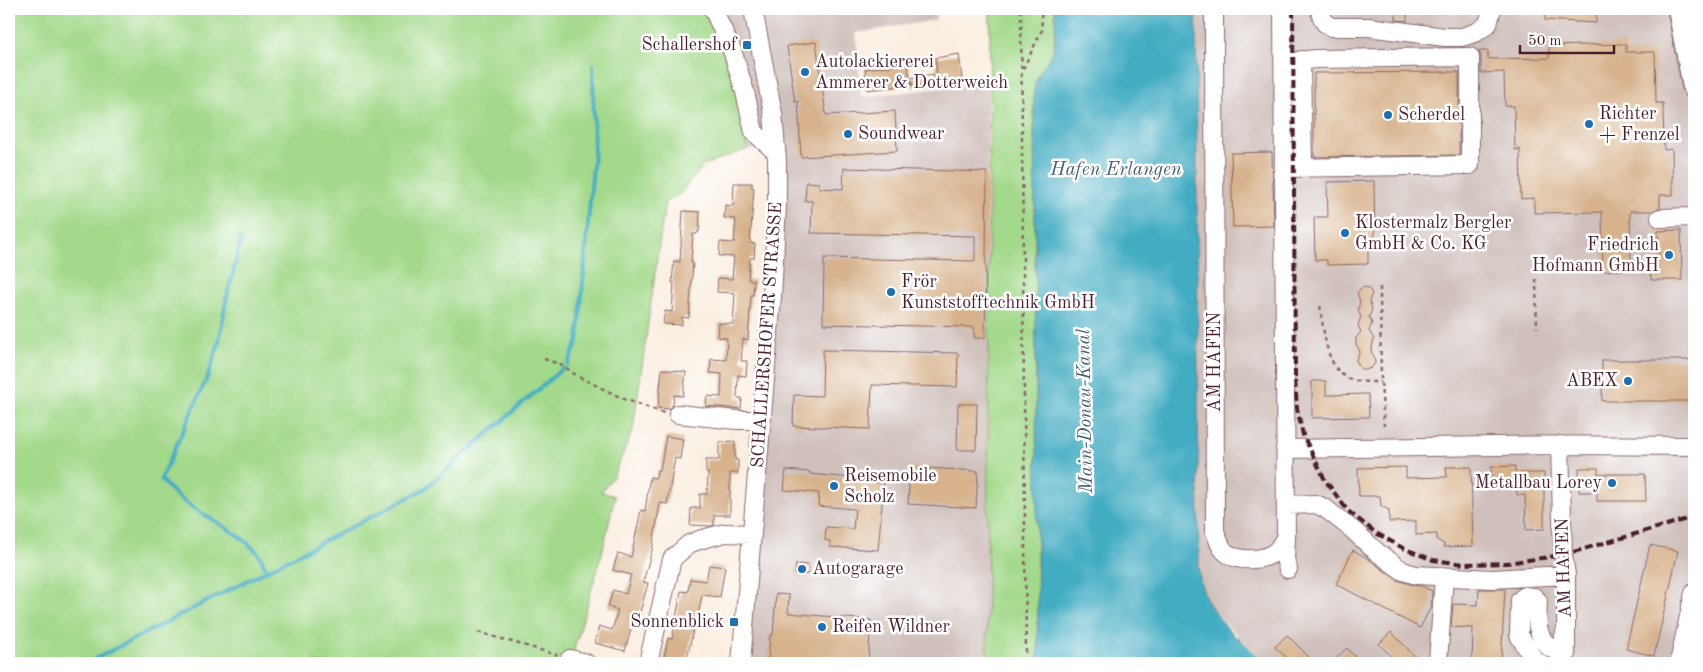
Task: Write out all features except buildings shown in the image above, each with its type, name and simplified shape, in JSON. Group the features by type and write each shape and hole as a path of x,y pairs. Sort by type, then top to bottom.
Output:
{"main road":[{"path":"1679,9 1694,87"}],"street":[{"path":"713,9 732,50 745,92 754,132 776,152"},
{"name":"SCHALLERSHOFER STRASSE","path":"741,663 776,241 776,152 769,86 754,9"},
{"name":"AM HAFEN","path":"1214,9 1215,530 1219,544 1228,554 1246,560 1266,558 1276,551 1286,537"},
{"path":"1283,9 1285,559 1288,569"},
{"path":"1320,9 1325,23 1331,27 1368,28 1445,38 1462,37 1477,32 1488,24 1492,9"},
{"path":"1283,63 1301,60 1470,57 1470,165 1285,168"},
{"path":"1301,60 1302,167"},
{"path":"1660,218 1694,217"},
{"path":"678,414 737,420 762,420"},
{"name":"AM HAFEN","path":"1560,446 1566,575 1566,655 1560,663"},
{"path":"1285,449 1694,446"},
{"path":"1286,505 1316,504 1333,514 1378,552 1403,570 1416,575 1492,580 1525,576 1566,575"},
{"path":"648,663 672,560 689,544 699,540 725,533 752,534"},
{"path":"1438,662 1444,577"},
{"path":"1679,663 1694,593"},
{"path":"1540,663 1534,660 1518,635 1520,600 1525,596 1534,596 1538,601 1536,628 1552,649 1558,649 1562,644 1565,631"}],"path":[{"path":"1021,9 1023,71 1026,663"},
{"path":"1023,71 1042,30 1042,9"},
{"path":"1536,279 1537,328"},
{"path":"1380,287 1381,382 1384,426"},
{"path":"1320,306 1330,358 1342,374 1352,380 1381,382"},
{"path":"544,358 562,364 577,376 624,399 666,413 678,414"},
{"path":"478,632 578,661"}],"shaded area":[{"path":"707,9 936,9 936,20 856,33 861,97 988,83 987,663 745,663 780,153 748,149 739,93"},
{"path":"1196,9 1694,9 1694,663 1265,663 1208,605 1200,585 1199,572"}],"green space":[{"path":"9,9 707,9 739,93 748,149 704,165 680,194 665,202 633,430 613,477 601,492 615,496 602,553 571,660 560,657 558,663 9,663"},
{"path":"990,9 1055,9 1054,47 1037,79 1034,92 1038,663 987,663"}],"water":[{"name":"Hafen Erlangen","path":"1055,9 1196,9 1199,572 1207,600 1217,615 1236,638 1238,637 1264,663 1038,663 1034,92 1041,70 1054,47"}],"waterway":[{"path":"568,364 578,341 594,153 593,65"},
{"path":"241,240 226,301 218,346 207,378 161,479 182,500 245,541 258,553 267,571"},
{"path":"87,663 423,490 563,368"}],"railway":[{"path":"1293,9 1295,380 1297,408 1303,435 1325,480 1348,511 1376,533 1403,548 1433,560 1465,564 1507,563 1563,555 1694,517"}],"place":[{"name":"Schallershof","path":"747,45"},
{"name":"Autolackiererei Ammerer & Dotterweich","path":"805,72"},
{"name":"Scherdel","path":"1388,115"},
{"name":"Richter + Frenzel","path":"1589,124"},
{"name":"Soundwear","path":"848,134"},
{"name":"Klostermalz Bergler GmbH & Co. KG","path":"1345,233"},
{"name":"Friedrich Hofmann GmbH","path":"1669,255"},
{"name":"Frör Kunststofftechnik GmbH","path":"891,292"},
{"name":"ABEX","path":"1628,381"},
{"name":"Metallbau Lorey","path":"1612,483"},
{"name":"Reisemobile Scholz","path":"834,486"},
{"name":"Autogarage","path":"802,569"},
{"name":"Sonnenblick","path":"734,622"},
{"name":"Reifen Wildner","path":"822,627"}],"water label":[{"name":"Main-Donau-Kanal","path":"1086,411"}]}
